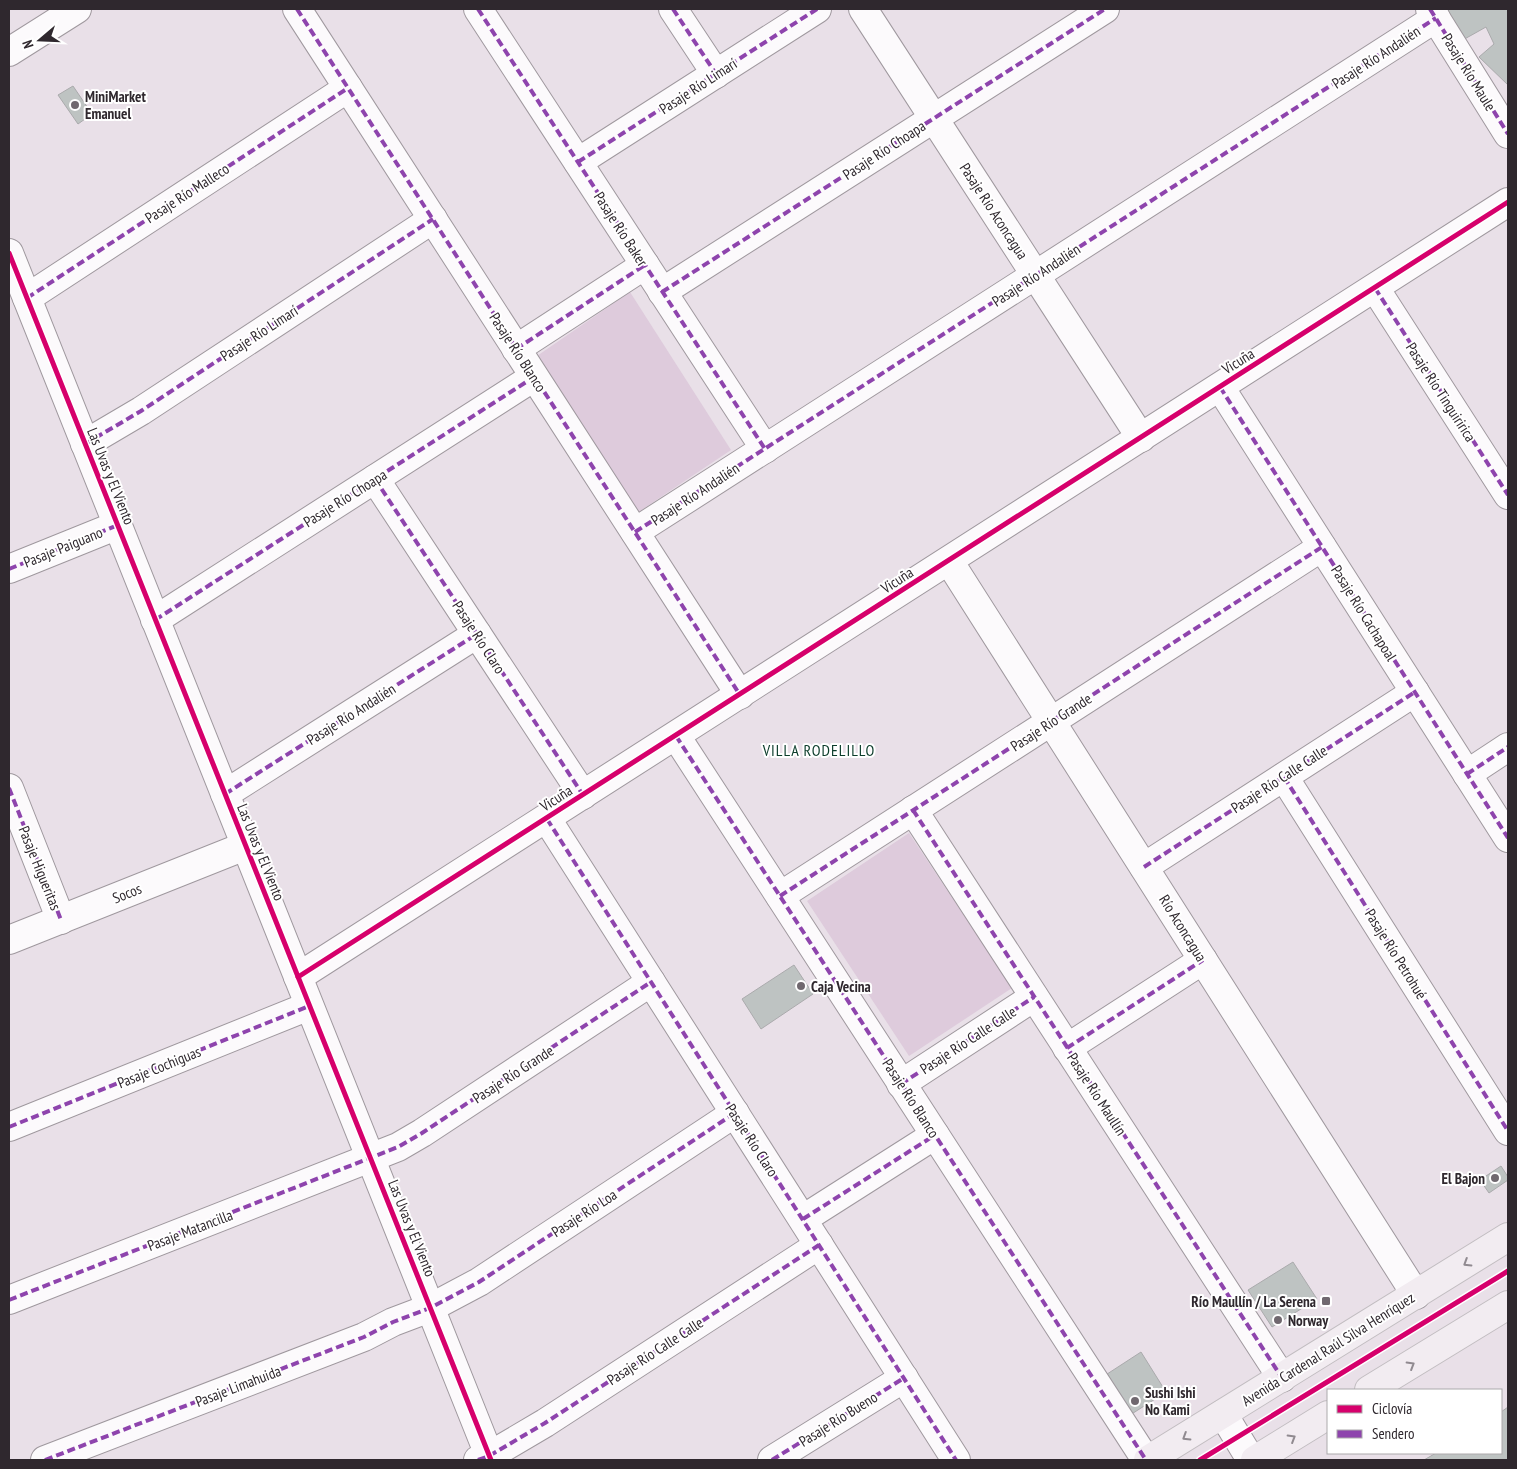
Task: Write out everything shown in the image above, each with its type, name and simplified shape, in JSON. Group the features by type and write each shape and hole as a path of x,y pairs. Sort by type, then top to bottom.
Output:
{"main road":[{"name":"Avenida Cardenal Raúl Silva Henríquez","path":"1147,1460 1508,1238"},
{"path":"1371,1389 1508,1305"},
{"path":"1253,1460 1327,1416"}],"street":[{"path":"9,52 77,9"},
{"name":"Pasaje Río Blanco","path":"297,9 740,695"},
{"name":"Pasaje Río Baker","path":"478,9 765,449"},
{"path":"673,9 716,74"},
{"name":"Pasaje Río Limarí","path":"578,162 817,9"},
{"name":"Pasaje Río Aconcagua","path":"863,9 1141,438"},
{"name":"Pasaje Río Choapa","path":"662,292 1105,9"},
{"name":"Pasaje Río Maule","path":"1433,14 1508,134"},
{"name":"Pasaje Río Andalién","path":"635,532 1035,276 1433,14"},
{"name":"Pasaje Río Malleco","path":"27,298 348,88"},
{"name":"Vicuña","path":"298,978 1508,202"},
{"name":"Pasaje Río Limarí","path":"85,444 141,410 433,219"},
{"name":"Las Uvas y El Viento","path":"9,253 430,1308 486,1459"},
{"path":"516,349 645,265"},
{"name":"Pasaje Río Tinguiririca","path":"1375,288 1508,495"},
{"name":"Pasaje Río Choapa","path":"155,620 534,377"},
{"name":"Pasaje Río Cachapoal","path":"1220,387 1508,838"},
{"name":"Pasaje Río Claro","path":"375,479 583,795"},
{"name":"Pasaje Paiguano","path":"9,569 118,525"},
{"name":"Pasaje Río Grande","path":"780,896 1322,547"},
{"name":"Río Aconcagua","path":"949,561 1416,1295"},
{"name":"Pasaje Río Andalién","path":"225,794 477,634"},
{"name":"Pasaje Río Calle Calle","path":"1144,867 1415,692"},
{"name":"Pasaje Río Blanco","path":"676,736 1147,1460"},
{"path":"1467,774 1508,746"},
{"name":"Pasaje Río Petrohué","path":"1284,777 1508,1131"},
{"name":"Pasaje Higueritas","path":"9,788 61,920"},
{"name":"Pasaje Río Maullín","path":"913,810 1282,1378"},
{"name":"Pasaje Río Claro","path":"547,819 956,1460"},
{"name":"Socos","path":"9,940 245,846"},
{"path":"1067,1048 1203,960"},
{"name":"Pasaje Río Grande","path":"370,1158 398,1147 422,1134 652,982"},
{"name":"Pasaje Río Calle Calle","path":"901,1084 1034,997"},
{"name":"Pasaje Cochiguas","path":"9,1127 310,1006"},
{"name":"Pasaje Río Loa","path":"430,1308 479,1282 735,1113"},
{"path":"803,1220 935,1135"},
{"name":"Pasaje Matancilla","path":"9,1300 370,1158"},
{"name":"Pasaje Río Calle Calle","path":"486,1459 545,1423 819,1245"},
{"name":"Pasaje Limahuida","path":"45,1460 364,1337 393,1322 430,1308"},
{"name":"Pasaje Río Bueno","path":"772,1460 904,1378"},
{"path":"1224,1414 1253,1460"}],"shaded area":[{"path":"630,292 731,450 637,513 534,358"},
{"path":"909,833 1012,988 909,1056 807,901"}],"building":[{"path":"1440,9 1508,9 1508,85 1479,57 1494,44 1486,27 1461,41"},
{"name":"MiniMarket Emanuel","path":"73,86 92,114 78,124 58,95"},
{"path":"794,965 813,994 761,1029 742,999"},
{"name":"El Bajon","path":"1501,1166 1508,1180 1489,1193 1480,1180"},
{"path":"1293,1262 1317,1299 1272,1327 1248,1290"},
{"path":"1141,1352 1166,1392 1127,1417 1101,1378"},
{"path":"1508,1407 1508,1460 1424,1460 1434,1454 1502,1454 1502,1411"}],"marked path":[{"path":"297,9 740,695"},
{"path":"478,9 765,449"},
{"path":"673,9 716,74"},
{"path":"578,162 817,9"},
{"path":"662,292 1105,9"},
{"path":"1430,9 1508,134"},
{"path":"635,532 1436,18"},
{"path":"27,298 348,88"},
{"path":"85,444 141,411 433,219"},
{"path":"516,349 645,265"},
{"path":"1375,288 1508,495"},
{"path":"155,620 534,377"},
{"path":"1220,387 1508,838"},
{"path":"375,479 583,795"},
{"path":"9,569 118,525"},
{"path":"780,896 1322,547"},
{"path":"225,794 477,634"},
{"path":"1144,867 1415,692"},
{"path":"676,736 1146,1460"},
{"path":"1467,774 1508,747"},
{"path":"1284,777 1508,1131"},
{"path":"9,788 61,920"},
{"path":"913,810 1282,1378"},
{"path":"547,819 956,1460"},
{"path":"1067,1048 1203,960"},
{"path":"9,1300 398,1147 651,982"},
{"path":"901,1084 1034,997"},
{"path":"9,1127 309,1006"},
{"path":"45,1460 364,1337 393,1322 430,1308 479,1282 735,1113"},
{"path":"803,1219 935,1135"},
{"path":"478,1460 489,1456 545,1423 819,1245"},
{"path":"772,1460 904,1378"}],"cycle path":[{"path":"298,977 1508,202"},
{"path":"9,253 491,1460"},
{"path":"1200,1460 1508,1271"}],"place":[{"name":"MiniMarket Emanuel","path":"75,105"},
{"name":"Caja Vecina","path":"801,986"},
{"name":"El Bajon","path":"1495,1178"},
{"name":"Río Maullín / La Serena","path":"1326,1301"},
{"name":"Norway","path":"1278,1320"},
{"name":"Sushi Ishi No Kami","path":"1135,1401"}],"district":[{"name":"VILLA RODELILLO","path":"819,750"}]}
